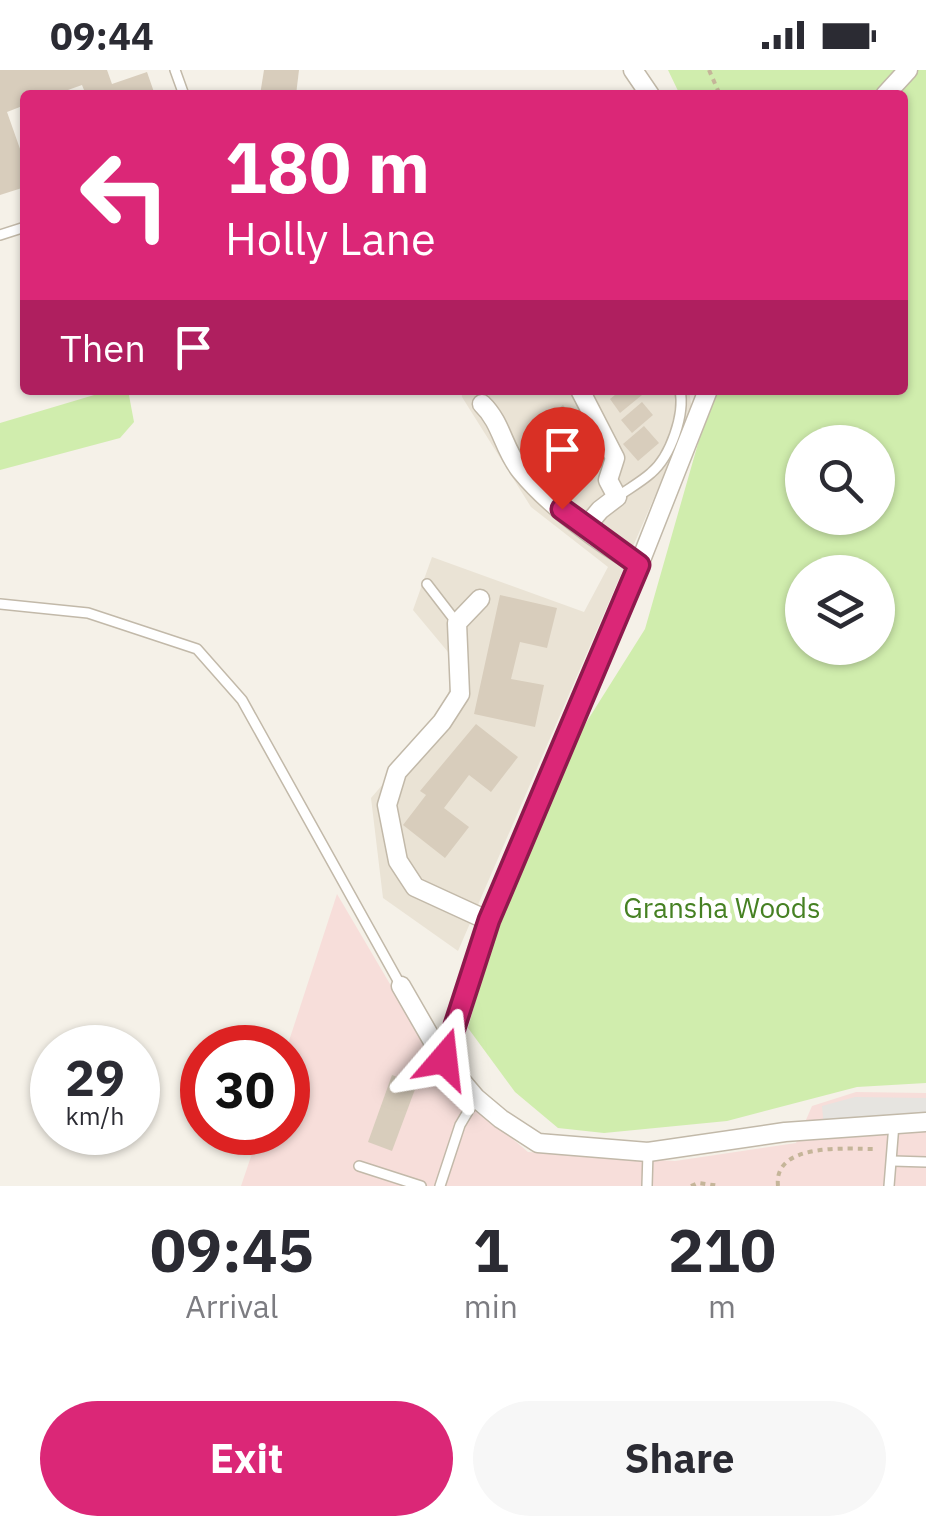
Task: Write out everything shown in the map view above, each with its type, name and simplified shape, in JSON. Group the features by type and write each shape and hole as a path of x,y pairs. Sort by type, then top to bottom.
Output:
{"street":[{"path":"890,90 908,70"},
{"path":"583,395 611,445 615,458 608,480 617,497 584,528"},
{"path":"444,1059 489,920 639,565 706,395"},
{"path":"482,404 494,416 503,443 520,470 584,528 639,565"},
{"path":"480,599 457,623 460,694 442,722 397,772 386,805 398,861 415,887 450,906 489,920"},
{"path":"401,986 444,1059 476,1098 538,1143 648,1152 786,1132 926,1122"}],"lane":[{"path":"617,497 654,470 667,452 684,405 681,395"},
{"path":"426,584 457,623"},
{"path":"0,604 88,613 196,650 242,700 401,986"},
{"path":"440,1186 460,1125 476,1098"},
{"path":"890,1186 894,1122"},
{"path":"647,1186 648,1152"},
{"path":"892,1161 926,1162"},
{"path":"358,1166 421,1186"}],"path":[{"path":"778,1186 776,1180 782,1165 794,1154 894,1149"},
{"path":"691,1186 720,1186"}],"shaded area":[{"path":"690,395 692,410 458,951 383,898 371,798 446,711 453,658 413,610 432,557 584,612 608,567 531,507 462,397"},
{"path":"337,894 450,1086 528,1152 675,1161 796,1143 812,1106 856,1092 926,1093 926,1186 241,1186 252,1155 310,1155 310,1025 294,1025"},
{"path":"855,1097 926,1098 926,1122 824,1129 822,1106"}],"green space":[{"name":"Gransha Woods","path":"668,70 926,70 926,1083 857,1087 727,1121 604,1133 558,1128 515,1092 468,1028 499,916 545,799 584,726 645,629 709,395 908,395 908,90 678,90"},
{"path":"94,395 129,395 134,422 120,438 0,470 0,423"}],"building":[{"path":"0,70 107,70 112,84 147,72 153,90 84,90 82,85 68,90 20,90 20,107 7,112 20,149 20,189 0,195"},
{"path":"264,70 299,70 297,90 261,90"},
{"path":"615,395 642,395 620,413 610,399"},
{"path":"642,402 653,415 632,433 621,420"},
{"path":"563,405 576,421 553,440 539,424"},
{"path":"644,426 659,443 638,461 623,444"},
{"path":"576,430 587,445 564,463 553,448"},
{"path":"592,445 605,460 585,478 572,463"},
{"path":"500,595 557,608 547,648 520,642 511,679 544,685 535,727 474,714"},
{"path":"476,724 518,757 491,792 469,775 444,808 469,827 445,858 403,825 426,795 420,791"},
{"path":"392,1075 417,1084 392,1151 368,1142"}],"route":[{"path":"444,1059 489,920 639,565 562,509"}]}
